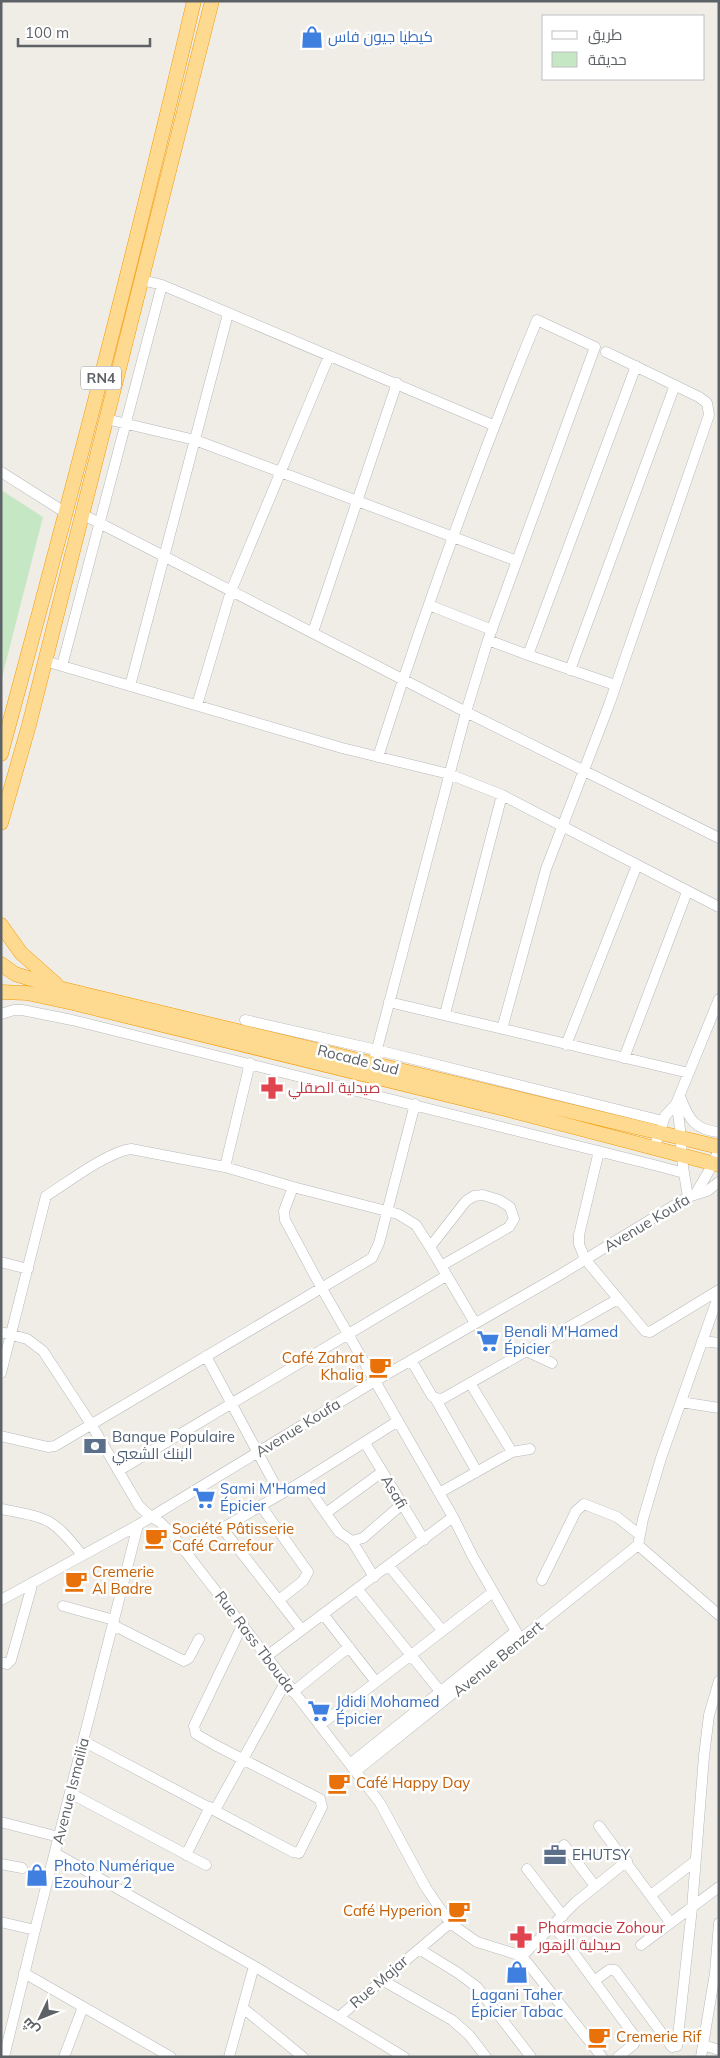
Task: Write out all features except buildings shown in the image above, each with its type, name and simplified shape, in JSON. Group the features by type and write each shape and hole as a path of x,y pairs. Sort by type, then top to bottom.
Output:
{"highway":[{"name":"RN4","path":"1,754 66,513 147,199 194,1"},
{"name":"RN4","path":"1,823 45,661 212,1"},
{"path":"1,925 21,953 63,989"},
{"name":"Rocade Sud","path":"1,964 21,977 63,989 375,1057 661,1127 680,1138 719,1148"},
{"name":"Rocade Sud","path":"1,992 22,992 90,1007 505,1109 716,1165"}],"street":[{"path":"142,280 162,285 494,425"},
{"path":"62,666 101,524 162,285"},
{"path":"130,686 228,314"},
{"path":"245,1020 375,1057 466,712 490,635 595,347 537,320 494,425 452,538 378,756"},
{"path":"502,1029 546,870 615,685 709,415 709,407 703,399 606,352"},
{"path":"198,705 231,591 329,356"},
{"path":"528,655 636,366"},
{"path":"313,632 397,383"},
{"path":"570,670 675,385"},
{"path":"106,419 195,440 280,474 517,561"},
{"path":"1,472 66,513"},
{"path":"82,514 466,712 719,838"},
{"path":"429,605 528,655 615,685"},
{"path":"45,661 342,748 449,774 502,796 719,907"},
{"path":"445,1014 502,796"},
{"path":"566,1045 637,865"},
{"path":"624,1058 687,892"},
{"path":"45,1014 46,997"},
{"path":"654,1148 661,1127 678,1100 719,999"},
{"path":"389,1002 689,1073"},
{"path":"87,1024 90,1007"},
{"path":"1,1014 14,1010 45,1014 415,1104 684,1173"},
{"path":"225,1167 250,1063"},
{"path":"678,1100 694,1123 706,1131 719,1132"},
{"path":"678,1100 681,1156 684,1173 692,1195"},
{"path":"1,1436 55,1446 320,1287 372,1258 379,1243 415,1104"},
{"name":"Avenue Koufa","path":"692,1195 716,1165 719,1148"},
{"path":"2,1370 6,1333 28,1269 46,1196 122,1150 138,1149 225,1167 398,1214 416,1226 430,1246 475,1323"},
{"path":"599,1151 579,1235 579,1244 585,1259 618,1299 648,1333 719,1292"},
{"name":"Avenue Koufa","path":"1,1600 138,1525 374,1381 692,1195 707,1191 719,1182"},
{"path":"293,1187 284,1210 285,1220 320,1287 453,1517 519,1636"},
{"path":"430,1246 466,1201 474,1196 483,1195 499,1200 510,1207 514,1219 509,1226 441,1266"},
{"path":"1,1262 28,1269"},
{"path":"118,1471 231,1402 446,1276"},
{"path":"639,1540 661,1458 719,1292"},
{"path":"435,1398 442,1399 618,1299"},
{"name":"Rue Rass Tbouda","path":"6,1333 27,1339 43,1351 91,1424 139,1506 165,1526 243,1624 285,1683 320,1725 384,1809 426,1888 450,1923"},
{"path":"702,1341 719,1343"},
{"path":"526,1351 552,1363"},
{"path":"206,1356 280,1494"},
{"path":"411,1360 477,1472"},
{"path":"470,1383 512,1452"},
{"path":"681,1402 719,1408"},
{"path":"184,1551 364,1444 398,1421"},
{"name":"Asafi","path":"364,1444 424,1540"},
{"path":"439,1493 512,1452 530,1449"},
{"path":"326,1513 382,1472"},
{"path":"303,1481 339,1532 352,1541 374,1578"},
{"path":"542,1580 576,1511 584,1504 617,1517 719,1615"},
{"path":"352,1541 363,1538 401,1505"},
{"path":"261,1506 308,1572 303,1581 280,1600"},
{"path":"1,1509 40,1517 52,1522 64,1532 82,1555"},
{"path":"267,1656 358,1590 453,1517"},
{"name":"Avenue Ismailia","path":"4,2057 138,1525"},
{"path":"222,1528 302,1630"},
{"name":"Avenue Benzert","path":"353,1768 639,1540"},
{"path":"389,1566 442,1630"},
{"path":"1,1662 8,1664 10,1662 33,1582"},
{"path":"358,1590 412,1654 444,1696"},
{"path":"320,1725 493,1592"},
{"path":"63,1606 113,1622 184,1661 188,1660 199,1638"},
{"path":"323,1614 376,1682"},
{"path":"83,1741 293,1852 300,1853 322,1807 320,1799 196,1734 194,1726 243,1624"},
{"path":"293,1692 349,1647"},
{"path":"594,1980 609,1970 615,1970 672,2047 677,2046 692,1908 694,1862 707,1735 714,1693 719,1681"},
{"path":"186,1855 285,1683"},
{"path":"70,1793 206,1866"},
{"path":"1,1822 59,1837"},
{"path":"599,1826 627,1861 670,1922"},
{"path":"564,1845 595,1886"},
{"path":"55,1853 340,2016 404,2057"},
{"path":"522,1956 595,1886 627,1861"},
{"path":"651,1896 694,1862"},
{"path":"1,1864 22,1868"},
{"path":"527,1869 563,1916"},
{"path":"641,1945 719,1887"},
{"path":"1,1922 35,1930"},
{"path":"450,1923 477,1942 522,1956 602,2057"},
{"name":"Rue Majar","path":"340,2016 450,1923"},
{"path":"701,2057 716,1977 719,1923"},
{"path":"554,1926 636,2038 634,2044 618,2057"},
{"name":"Rue Majar","path":"419,1949 477,1987 531,2057"},
{"path":"229,2057 254,1966"},
{"path":"24,1973 171,2057"},
{"path":"382,1980 457,2023 486,2057"},
{"path":"64,2057 83,2007"},
{"path":"243,2008 303,2057"},
{"path":"703,2046 719,2050"}],"green space":[{"path":"1,490 43,517 1,681"}],"place":[{"name":"كيطيا جيون فاس","path":"312,37"},
{"name":"صيدلية الصقلي","path":"272,1088"},
{"name":"Benali M'Hamed Épicier","path":"488,1341"},
{"name":"Café Zahrat Khalig","path":"380,1367"},
{"name":"Banque Populaire البنك الشعبي","path":"95,1446"},
{"name":"Sami M'Hamed Épicier","path":"204,1498"},
{"name":"Société Pâtisserie Café Carrefour","path":"156,1538"},
{"name":"Cremerie Al Badre","path":"76,1581"},
{"name":"Jdidi Mohamed Épicier","path":"319,1711"},
{"name":"Café Happy Day","path":"339,1783"},
{"name":"EHUTSY","path":"555,1855"},
{"name":"Photo Numérique Ezouhour 2","path":"37,1875"},
{"name":"Café Hyperion","path":"459,1911"},
{"name":"Pharmacie Zohour صيدلية الزهور","path":"521,1937"},
{"name":"Lagani Taher Épicier Tabac","path":"517,1972"},
{"name":"Cremerie Rif","path":"599,2037"}]}
